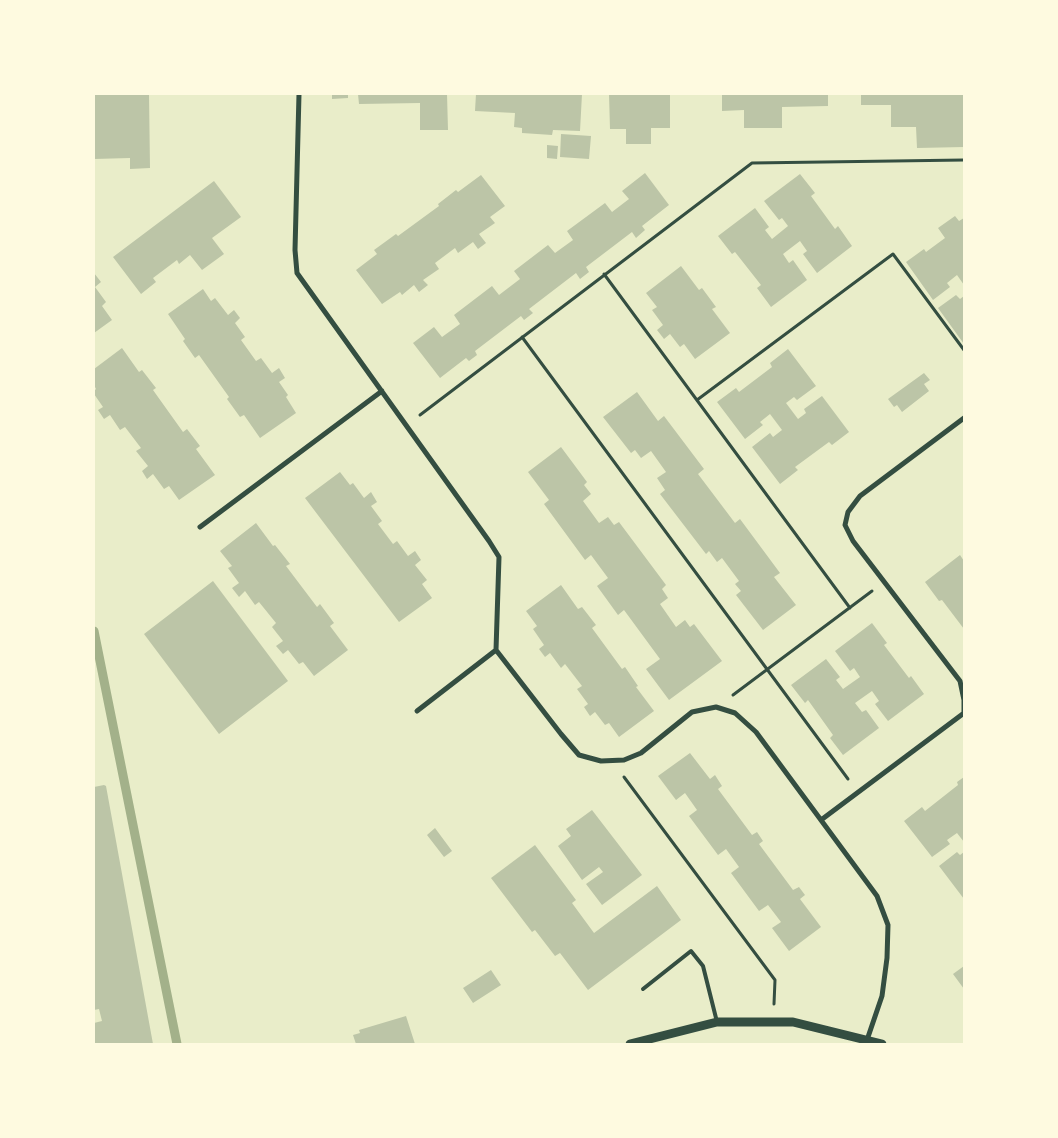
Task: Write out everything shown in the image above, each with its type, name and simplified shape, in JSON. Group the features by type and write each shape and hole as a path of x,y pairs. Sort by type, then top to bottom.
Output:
{"street":[{"path":"299,94 295,250 297,273 489,541 498,557 496,650 560,734 579,755 601,761 624,760 642,753 692,712 716,707 735,713 756,732 877,896 888,925 887,958 882,996 867,1040"},
{"path":"200,527 382,391"},
{"path":"821,820 964,713 964,700 960,681 853,541 845,525 848,512 860,496 964,418"},
{"path":"417,710 496,650"},
{"path":"630,1044 717,1022 793,1022 882,1044"}],"lane":[{"path":"643,989 691,951 703,966 717,1022"}],"path":[{"path":"406,425 752,163 964,160"},
{"path":"697,400 894,254 964,350"},
{"path":"604,274 850,608"},
{"path":"522,337 858,793"},
{"path":"716,707 884,582"},
{"path":"612,760 775,980 773,1022"}],"building":[{"path":"94,94 149,94 150,168 130,169 130,158 94,159"},
{"path":"332,94 348,94 348,98 332,99"},
{"path":"358,94 447,94 448,130 420,130 420,103 359,104"},
{"path":"476,94 582,94 580,131 553,130 552,135 522,133 522,128 514,127 515,113 475,111"},
{"path":"609,94 670,94 670,128 651,128 651,144 626,144 626,129 610,129"},
{"path":"722,94 828,94 828,106 782,107 782,128 744,128 744,110 722,111"},
{"path":"861,94 964,94 964,147 917,148 916,127 891,127 891,105 861,105"},
{"path":"561,134 591,136 589,159 560,157"},
{"path":"547,145 558,146 557,159 547,158"},
{"path":"645,173 669,205 642,226 645,230 636,238 632,232 586,267 589,272 580,279 576,273 529,309 533,313 524,320 521,316 475,351 477,355 469,361 466,358 440,378 413,343 434,327 442,337 460,324 454,315 492,286 499,295 520,279 514,271 548,245 555,253 573,240 567,231 605,203 612,212 629,199 622,191"},
{"path":"800,174 815,193 811,196 835,229 838,226 852,246 817,273 803,254 807,251 800,241 783,254 789,263 793,260 807,280 771,307 757,288 761,285 735,252 732,254 718,236 755,208 769,227 765,230 772,239 788,226 782,218 779,220 764,201"},
{"path":"481,175 505,206 490,217 495,223 479,234 486,243 478,249 473,242 458,253 455,248 435,263 439,269 423,280 428,285 419,292 414,285 402,295 400,292 382,304 356,270 377,254 374,250 396,234 398,236 439,206 438,204 456,190 458,192"},
{"path":"214,181 241,217 212,238 224,254 202,270 190,255 179,264 177,260 153,278 156,282 141,294 113,257"},
{"path":"955,216 959,221 964,218 964,285 957,275 947,283 950,287 933,300 906,262 924,249 926,252 945,238 938,228"},
{"path":"681,266 699,290 702,288 716,307 712,309 730,333 695,359 684,344 680,347 670,334 664,339 657,330 663,325 652,310 657,307 646,293"},
{"path":"94,273 101,282 95,287 106,302 102,306 112,320 94,333"},
{"path":"203,289 211,301 215,298 228,315 234,310 240,318 235,323 245,337 241,340 256,361 261,358 272,373 279,368 285,378 279,382 288,395 286,397 296,413 260,438 244,415 240,417 227,399 229,397 199,355 195,358 168,314"},
{"path":"956,295 960,299 964,296 964,344 938,308"},
{"path":"122,348 139,372 142,370 156,388 153,390 183,432 187,429 200,446 196,449 215,475 179,500 169,486 164,489 153,474 147,479 142,471 148,466 136,451 141,448 125,427 120,430 110,415 104,419 98,410 103,407 94,394 96,389 94,385 94,369"},
{"path":"788,349 816,386 797,400 794,397 786,403 798,419 806,413 804,409 822,396 849,432 832,445 829,442 795,467 798,470 780,484 752,447 770,433 773,437 782,430 770,414 760,422 763,425 745,439 717,402 736,388 739,392 772,367 770,363"},
{"path":"924,373 930,380 924,384 929,391 902,412 897,405 894,407 888,399"},
{"path":"637,392 658,421 664,416 704,469 698,474 735,523 740,519 780,573 774,577 796,605 763,630 736,595 741,591 735,584 739,581 722,558 717,562 709,551 706,554 660,494 665,490 657,478 666,472 651,451 641,458 635,450 631,453 603,417"},
{"path":"561,447 587,482 584,485 591,494 583,501 599,523 608,517 614,525 619,522 666,585 662,589 668,598 660,604 676,627 685,620 690,627 694,624 722,661 669,700 646,669 660,659 624,610 618,615 597,586 608,578 591,555 585,560 544,504 549,500 528,472"},
{"path":"340,472 350,485 353,483 364,498 371,492 377,502 371,506 382,521 378,524 393,544 397,541 408,556 415,551 421,560 415,565 427,580 422,584 432,598 399,622 305,498"},
{"path":"256,523 273,546 275,545 290,564 286,566 317,607 320,604 334,623 330,626 348,650 314,676 303,662 299,664 288,650 283,654 276,646 283,641 272,627 276,623 259,602 255,605 245,591 239,597 232,588 239,583 228,568 232,566 220,551"},
{"path":"960,555 964,561 964,629 942,600 939,601 925,582"},
{"path":"213,581 288,681 219,734 144,634"},
{"path":"561,585 578,609 582,607 596,625 592,628 622,669 625,667 638,686 636,687 654,711 619,737 609,723 605,725 595,712 590,716 584,707 588,704 577,689 582,686 565,664 561,668 550,653 545,657 539,649 544,645 533,629 537,626 526,611"},
{"path":"872,623 887,643 884,645 909,678 911,676 924,694 888,721 875,704 879,701 872,691 855,703 862,712 866,710 879,728 843,755 830,738 833,735 808,700 805,703 791,685 826,659 840,677 836,680 843,689 860,677 854,668 850,671 835,651"},
{"path":"690,753 710,779 715,775 722,786 718,789 752,835 757,832 763,841 759,844 793,890 799,887 805,895 800,899 821,927 789,951 772,928 781,922 768,905 759,911 731,873 739,867 726,849 718,855 689,816 697,810 685,793 676,800 658,776"},
{"path":"964,777 964,842 957,833 947,840 950,844 932,857 904,821 922,807 925,811 958,785 957,782"},
{"path":"106,786 153,1044 94,1044 94,1023 102,1021 99,1009 94,1010 94,787"},
{"path":"592,810 642,875 602,905 586,884 603,872 599,867 582,880 558,846 571,836 566,829"},
{"path":"435,828 452,851 444,857 427,835"},
{"path":"535,845 576,900 572,903 594,933 657,886 681,920 588,990 560,953 555,956 535,930 532,932 491,878"},
{"path":"957,852 960,855 964,852 964,899 939,866"},
{"path":"964,966 964,989 953,974"},
{"path":"491,970 501,985 473,1003 463,988"},
{"path":"406,1016 415,1044 356,1044 353,1035 360,1033 359,1030"}],"waterway":[{"path":"94,631 177,1044"}]}
